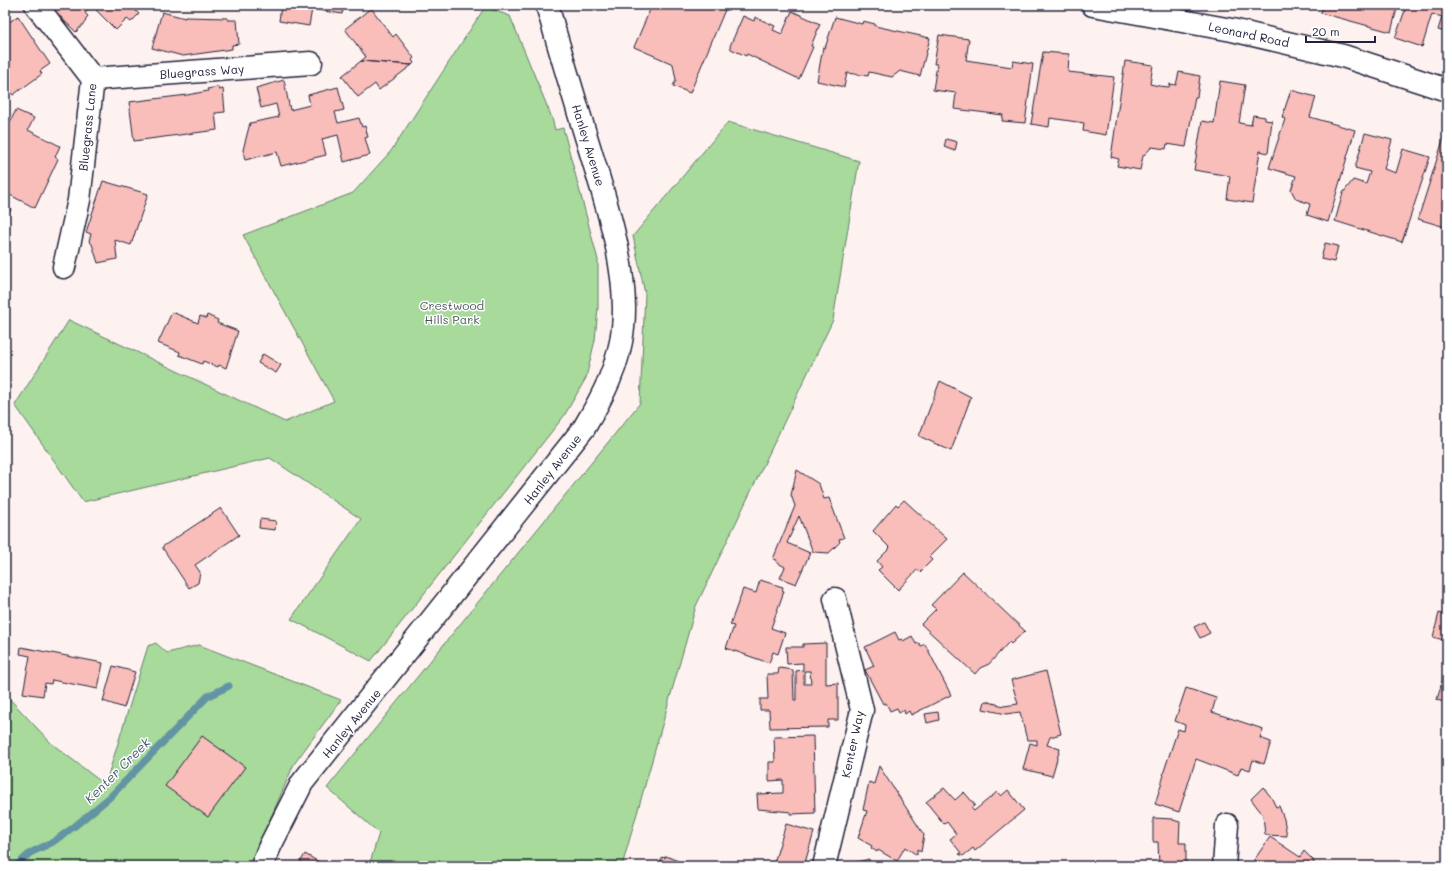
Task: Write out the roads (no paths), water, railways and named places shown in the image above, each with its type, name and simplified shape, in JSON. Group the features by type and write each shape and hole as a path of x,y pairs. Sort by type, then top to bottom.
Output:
{"street":[{"name":"Bluegrass Lane","path":"36,5 93,79 78,200 64,267"},
{"name":"Hanley Avenue","path":"262,866 270,846 302,783 584,428 606,392 616,361 624,328 623,298 619,260 607,206 547,5"},
{"name":"Leonard Road","path":"1093,5 1232,30 1306,47 1343,56 1447,90"},
{"name":"Bluegrass Way","path":"93,79 311,63"},
{"name":"Kenter Way","path":"824,866 862,710 835,599"},
{"path":"1224,866 1227,825"}],"waterway":[{"name":"Kenter Creek","path":"16,866 30,853 53,842 75,826 110,797 208,696 229,686"}],"park label":[{"name":"Crestwood Hills Park","path":"452,312"}]}
